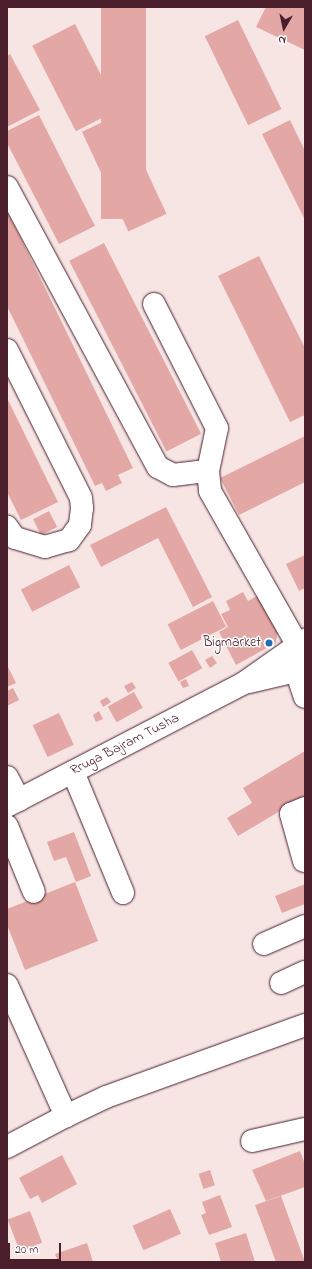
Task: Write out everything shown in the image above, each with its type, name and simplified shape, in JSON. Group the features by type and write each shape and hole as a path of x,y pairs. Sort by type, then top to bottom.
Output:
{"main road":[{"path":"7,187 158,467 173,475 208,471"},
{"path":"154,304 217,428 208,471 210,491 301,642 301,671 305,697"},
{"path":"7,350 82,498 80,525 69,540 45,547 14,538 7,527"},
{"name":"Rruga Bajram Tusha","path":"13,803 244,683 301,642"},
{"name":"Rruga Bajram Tusha","path":"244,683 301,671"},
{"path":"73,772 123,893"},
{"path":"7,777 13,803"},
{"path":"304,861 291,814 305,808"},
{"path":"7,826 34,892"},
{"path":"264,944 305,926"},
{"path":"281,982 305,972"},
{"path":"7,985 66,1116"},
{"path":"7,1147 106,1097 305,1025"},
{"path":"252,1141 305,1129"}],"building":[{"path":"101,7 146,7 146,219 101,219"},
{"path":"266,7 305,7 305,50 256,27"},
{"path":"238,20 281,109 248,125 205,36"},
{"path":"75,24 119,110 76,131 32,46"},
{"path":"10,54 40,110 7,127 7,56"},
{"path":"120,114 166,214 128,231 82,132"},
{"path":"39,115 95,226 59,244 7,143 7,131"},
{"path":"290,120 305,151 305,220 262,134"},
{"path":"7,210 133,468 118,475 122,483 106,491 102,483 95,486 7,306"},
{"path":"104,243 201,434 166,451 69,261"},
{"path":"259,256 305,348 305,415 290,422 218,276"},
{"path":"7,398 58,502 21,520 7,492"},
{"path":"305,436 305,482 239,515 220,478"},
{"path":"166,507 212,597 193,607 158,538 101,567 90,545"},
{"path":"49,511 57,527 41,535 33,519"},
{"path":"305,555 305,588 299,591 286,564"},
{"path":"69,565 80,587 32,612 21,590"},
{"path":"243,592 248,601 257,596 278,629 276,643 236,665 219,632 228,627 221,614 230,610 226,601"},
{"path":"213,601 226,627 181,650 168,624"},
{"path":"192,650 202,668 179,681 168,663"},
{"path":"212,656 217,663 210,668 205,660"},
{"path":"7,665 16,683 7,687"},
{"path":"186,679 189,686 183,688 180,682"},
{"path":"132,682 136,688 128,693 124,686"},
{"path":"13,688 19,700 7,706 7,691"},
{"path":"134,692 143,708 116,722 108,707"},
{"path":"107,697 111,702 103,707 100,701"},
{"path":"99,711 103,719 96,722 93,715"},
{"path":"59,713 74,745 48,757 33,725"},
{"path":"305,751 305,796 238,836 227,818 252,803 243,788"},
{"path":"74,832 91,876 76,882 66,857 54,861 47,842"},
{"path":"75,882 98,941 25,970 7,925 7,909"},
{"path":"305,884 305,904 282,913 275,896"},
{"path":"300,1151 305,1164 305,1187 266,1201 252,1170"},
{"path":"62,1155 77,1184 42,1203 38,1195 30,1199 19,1178"},
{"path":"210,1170 215,1185 204,1189 199,1174"},
{"path":"220,1195 232,1227 209,1235 201,1215 206,1213 202,1202"},
{"path":"281,1196 305,1262 276,1262 255,1205"},
{"path":"170,1209 181,1234 144,1250 133,1226"},
{"path":"30,1211 42,1243 20,1251 8,1220"},
{"path":"246,1233 255,1262 221,1262 215,1243"},
{"path":"87,1243 93,1262 58,1262 55,1254"}],"place":[{"name":"Bigmarket","path":"269,643"}]}
